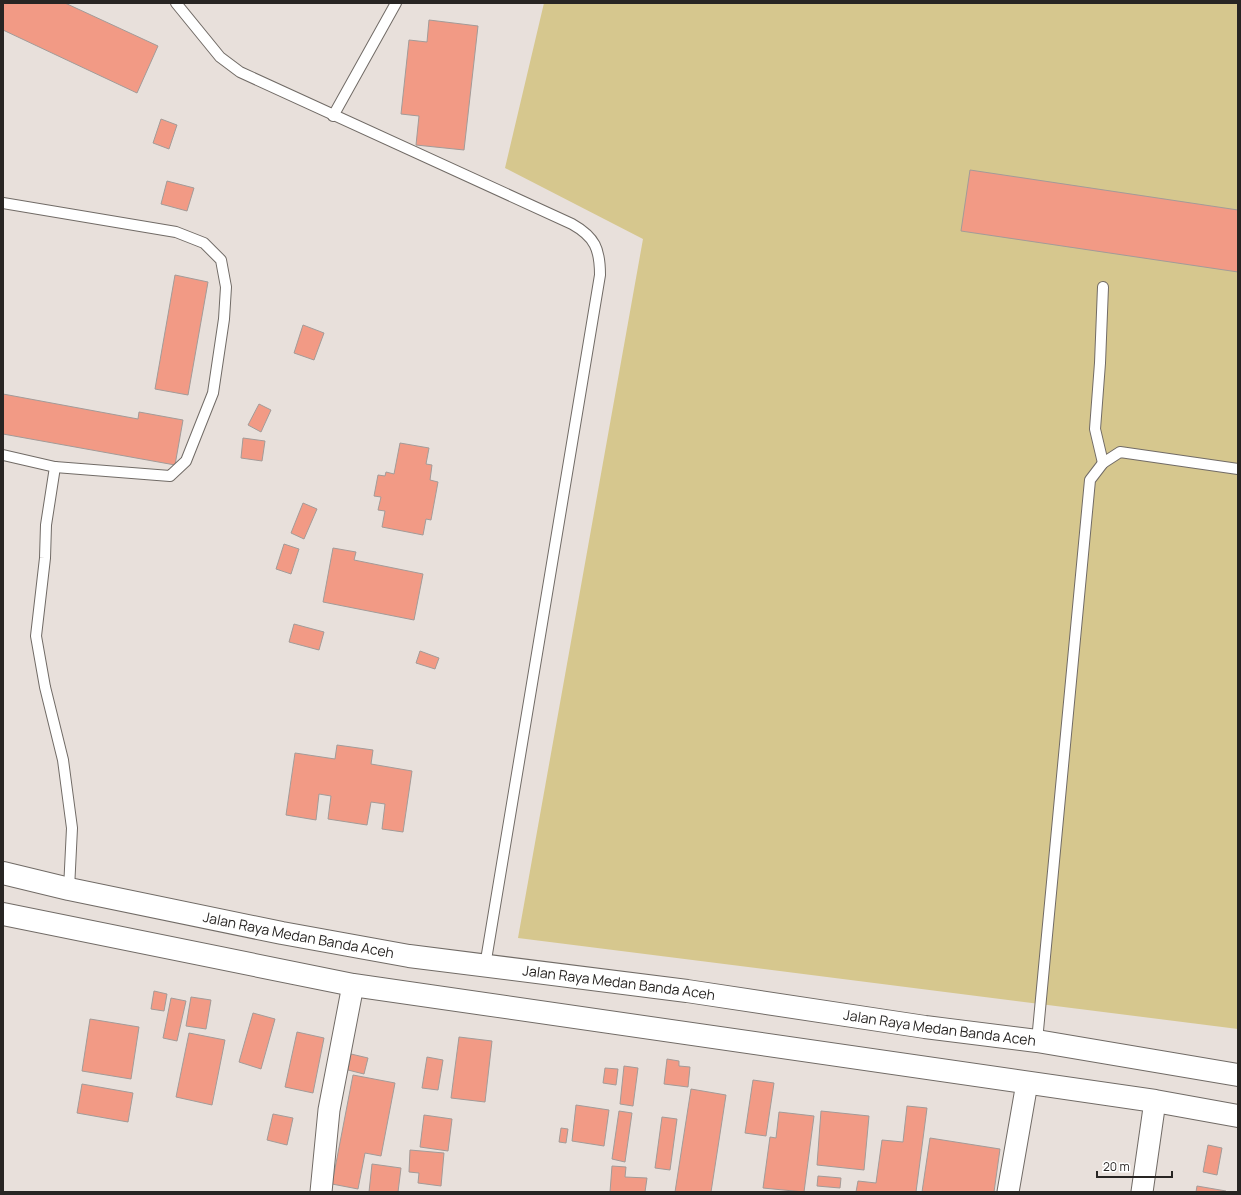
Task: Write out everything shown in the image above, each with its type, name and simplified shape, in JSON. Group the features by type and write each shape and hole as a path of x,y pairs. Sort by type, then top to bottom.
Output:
{"highway":[{"name":"Jalan Raya Medan Banda Aceh","path":"3,873 69,889 282,933 409,956 687,991 925,1027 1037,1041 1238,1075"},
{"path":"3,914 353,985 1155,1101 1238,1116"}],"street":[{"path":"321,1192 329,1110 353,985"},
{"path":"1008,1192 1027,1083"},
{"path":"1142,1192 1155,1101"}],"lane":[{"path":"176,3 220,57 240,72 333,116 572,224 585,231 595,243 600,258 600,275 485,966"},
{"path":"333,116 396,3"},
{"path":"3,203 176,232 204,243 221,260 226,287 224,319 213,393 186,461 170,476 55,467 3,455"},
{"path":"1103,287 1100,363 1095,429 1103,463"},
{"path":"1037,1041 1090,480 1103,463 1120,452 1238,469"},
{"path":"55,467 46,525 45,558 36,636 63,760 72,828 69,889"}],"shaded area":[{"path":"544,3 1238,3 1238,1029 518,938 643,239 505,168"}],"building":[{"path":"3,3 65,3 158,46 137,93 3,30"},
{"path":"429,20 478,26 464,150 416,145 419,116 401,114 409,40 427,42"},
{"path":"161,119 177,125 169,149 153,143"},
{"path":"970,170 1238,210 1238,272 961,231"},
{"path":"167,181 194,188 187,211 161,204"},
{"path":"175,275 208,282 188,395 155,389"},
{"path":"303,325 324,333 314,360 294,353"},
{"path":"3,394 138,419 139,412 183,420 175,465 3,434"},
{"path":"259,404 271,410 261,432 248,425"},
{"path":"243,438 265,441 262,461 241,458"},
{"path":"400,443 429,448 426,464 432,465 430,480 438,482 431,520 426,519 423,535 382,527 385,511 378,510 381,497 374,496 378,475 385,476 386,472 394,474"},
{"path":"303,503 317,509 304,539 291,533"},
{"path":"284,544 299,549 291,574 276,569"},
{"path":"333,548 356,552 354,560 423,574 414,620 323,602"},
{"path":"294,624 324,632 319,650 289,642"},
{"path":"420,651 439,658 435,669 416,663"},
{"path":"337,745 373,750 371,764 412,771 403,832 382,829 385,804 371,802 367,825 328,819 331,796 319,794 316,820 286,815 295,753 335,759"},
{"path":"154,991 167,994 164,1011 151,1009"},
{"path":"191,997 211,1000 206,1029 186,1026"},
{"path":"171,998 186,1001 177,1041 163,1038"},
{"path":"253,1013 275,1019 261,1069 239,1062"},
{"path":"90,1019 139,1027 131,1079 82,1071"},
{"path":"297,1032 324,1038 313,1093 285,1087"},
{"path":"189,1033 225,1040 212,1105 176,1097"},
{"path":"459,1037 492,1041 485,1102 451,1098"},
{"path":"351,1054 368,1058 364,1074 348,1070"},
{"path":"427,1057 443,1060 438,1090 422,1088"},
{"path":"667,1059 679,1061 679,1066 690,1067 688,1087 664,1084"},
{"path":"624,1066 638,1068 633,1106 620,1104"},
{"path":"605,1068 618,1069 616,1085 603,1083"},
{"path":"353,1075 395,1083 381,1156 365,1153 358,1189 332,1184"},
{"path":"753,1080 774,1083 766,1136 745,1133"},
{"path":"82,1084 133,1093 128,1122 77,1113"},
{"path":"691,1089 726,1095 711,1192 675,1192"},
{"path":"576,1105 609,1110 604,1146 572,1141"},
{"path":"907,1106 927,1108 916,1192 856,1192 858,1181 876,1183 882,1140 903,1142"},
{"path":"619,1111 632,1113 625,1162 612,1159"},
{"path":"821,1111 869,1116 864,1170 817,1165"},
{"path":"779,1112 814,1116 804,1192 763,1188 770,1137 776,1138"},
{"path":"273,1114 293,1118 287,1145 267,1140"},
{"path":"424,1115 452,1119 448,1151 420,1147"},
{"path":"662,1117 677,1119 670,1170 655,1168"},
{"path":"561,1128 568,1129 566,1143 559,1142"},
{"path":"930,1138 1000,1149 994,1192 922,1192"},
{"path":"1208,1145 1222,1148 1217,1175 1203,1172"},
{"path":"410,1150 444,1153 441,1186 418,1183 419,1173 409,1172"},
{"path":"372,1164 401,1168 398,1192 369,1192"},
{"path":"612,1166 626,1167 625,1177 647,1178 645,1192 610,1192"},
{"path":"818,1176 841,1178 840,1188 817,1186"},
{"path":"1197,1186 1226,1191 1226,1192 1196,1192"}]}
